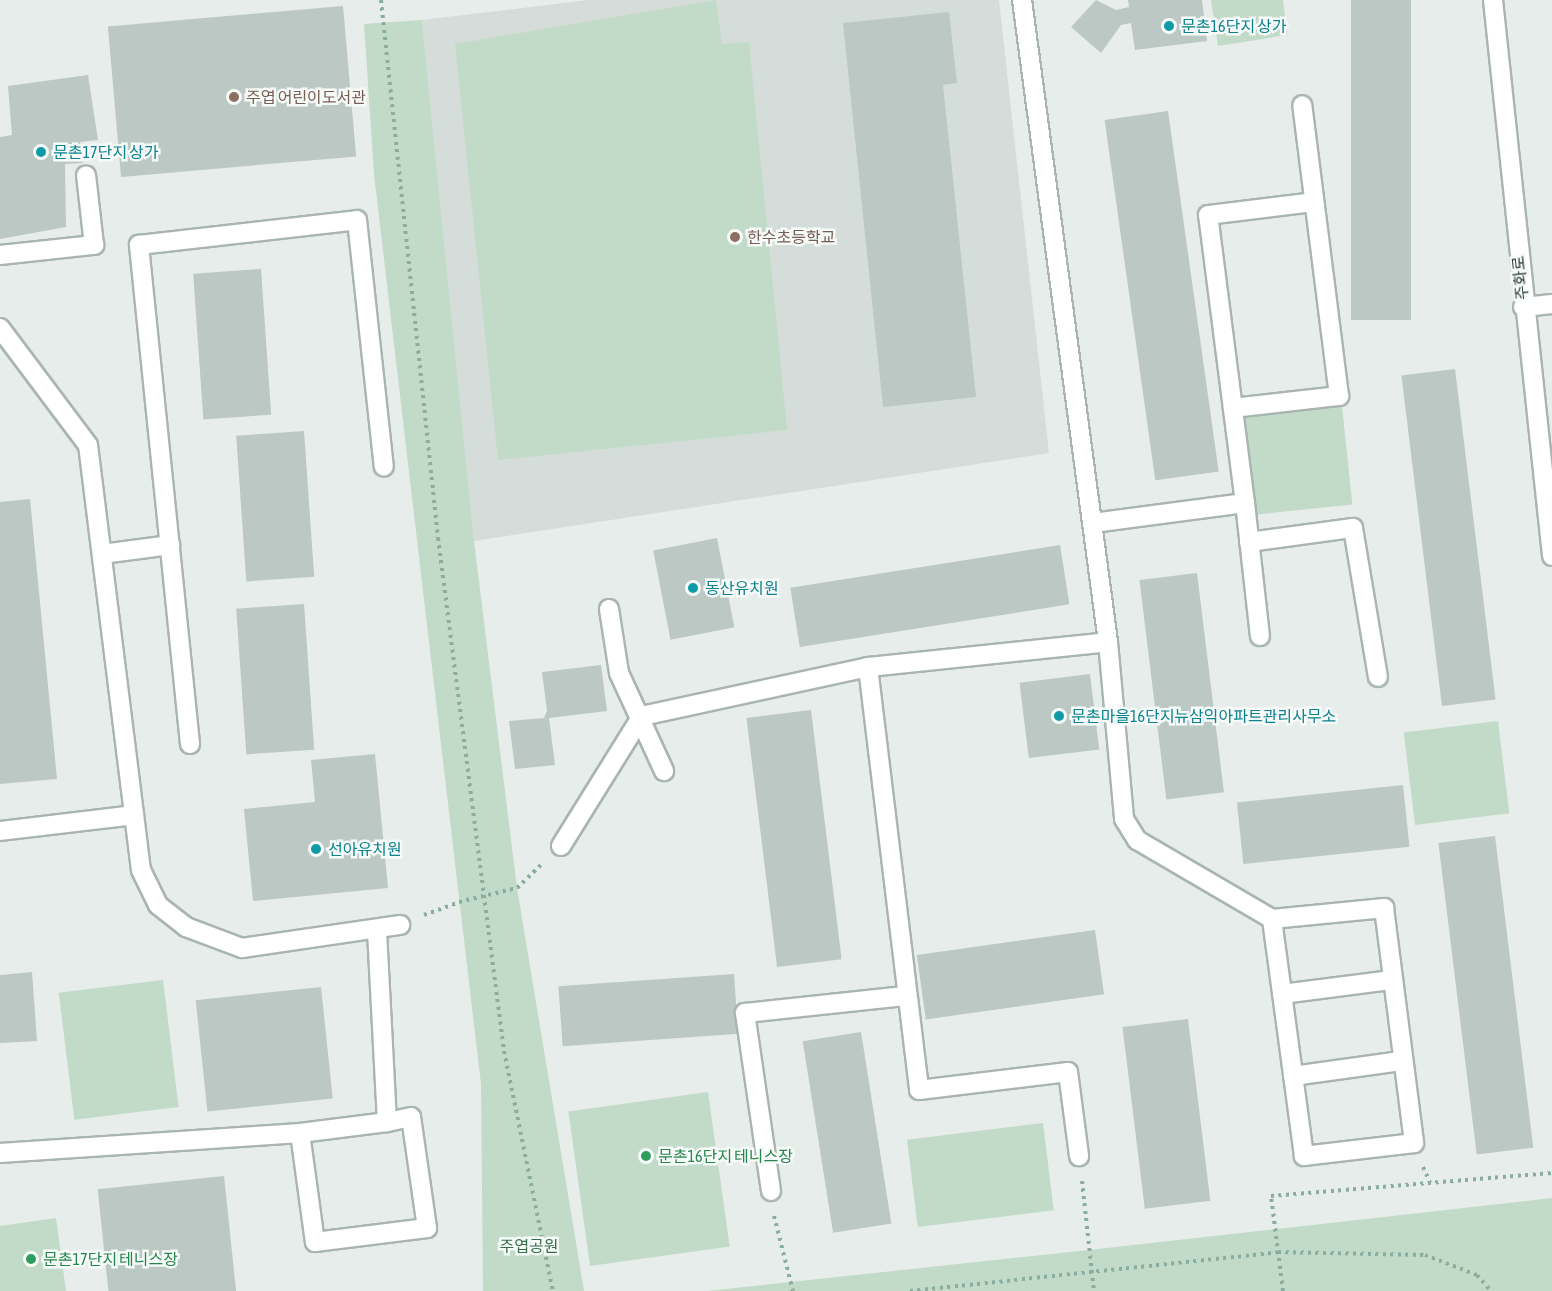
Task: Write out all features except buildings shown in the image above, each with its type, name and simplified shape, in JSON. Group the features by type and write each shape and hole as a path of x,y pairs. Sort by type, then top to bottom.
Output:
{"street":[{"path":"1023,0 1108,642 1124,819 1137,840 1272,919 1384,908 1401,1061 1414,1143 1304,1156 1272,919"},
{"name":"주화로","path":"1493,0 1523,307 1552,556"},
{"path":"1233,408 1339,396 1302,105"},
{"path":"0,255 94,245 86,175"},
{"path":"1260,636 1208,215 1314,202"},
{"path":"190,744 139,245 357,220 384,467"},
{"path":"1523,307 1552,304"},
{"path":"0,328 88,445 141,870 158,905 186,927 242,948 399,925"},
{"path":"1093,523 1245,503"},
{"path":"1249,542 1353,528 1378,677"},
{"path":"102,554 170,545"},
{"path":"609,609 620,673 642,716 664,771"},
{"path":"561,846 642,716 868,667 1108,642"},
{"path":"868,667 905,996 919,1090 1068,1072 1079,1156"},
{"path":"0,831 134,815"},
{"path":"377,928 387,1122"},
{"path":"1282,994 1392,980"},
{"path":"771,1191 746,1013 905,996"},
{"path":"1293,1076 1401,1061"},
{"path":"0,1153 300,1133 411,1117 428,1228 315,1242 300,1133"}],"path":[{"path":"381,0 438,538 486,896 504,1051 553,1291"},
{"path":"399,925 459,902 517,888 561,846"},
{"path":"1079,1156 1094,1291"},
{"path":"1283,1291 1271,1196 1552,1173"},
{"path":"771,1191 775,1226 793,1291"},
{"path":"910,1291 1278,1252 1425,1255 1477,1275 1491,1291"}],"shaded area":[{"name":"한수초등학교","path":"588,0 999,0 1049,453 474,541 422,20"}],"green space":[{"path":"716,0 722,44 749,42 787,430 498,460 455,44"},
{"path":"1211,0 1283,0 1287,35 1218,46"},
{"name":"주엽공원","path":"422,20 474,541 517,888 584,1291 483,1291 481,1084 374,174 364,24"},
{"path":"1342,406 1352,504 1255,515 1245,416"},
{"path":"1498,721 1509,813 1415,825 1404,733"},
{"path":"163,980 179,1107 74,1120 59,993"},
{"name":"문촌16단지 테니스장","path":"708,1092 730,1246 590,1266 568,1112"},
{"path":"1043,1123 1054,1210 918,1227 907,1140"},
{"path":"1552,1198 1552,1291 707,1291 1089,1250"},
{"name":"문촌17단지 테니스장","path":"56,1218 66,1291 0,1291 0,1226"}],"place":[{"name":"문촌16단지 상가","path":"1169,26"},
{"name":"주엽 어린이도서관","path":"234,97"},
{"name":"문촌17단지 상가","path":"41,152"},
{"name":"한수초등학교","path":"735,237"},
{"name":"동산유치원","path":"693,588"},
{"name":"문촌마을16단지뉴삼익아파트관리사무소","path":"1059,716"},
{"name":"선아유치원","path":"316,849"},
{"name":"문촌16단지 테니스장","path":"646,1156"},
{"name":"문촌17단지 테니스장","path":"31,1259"}]}
